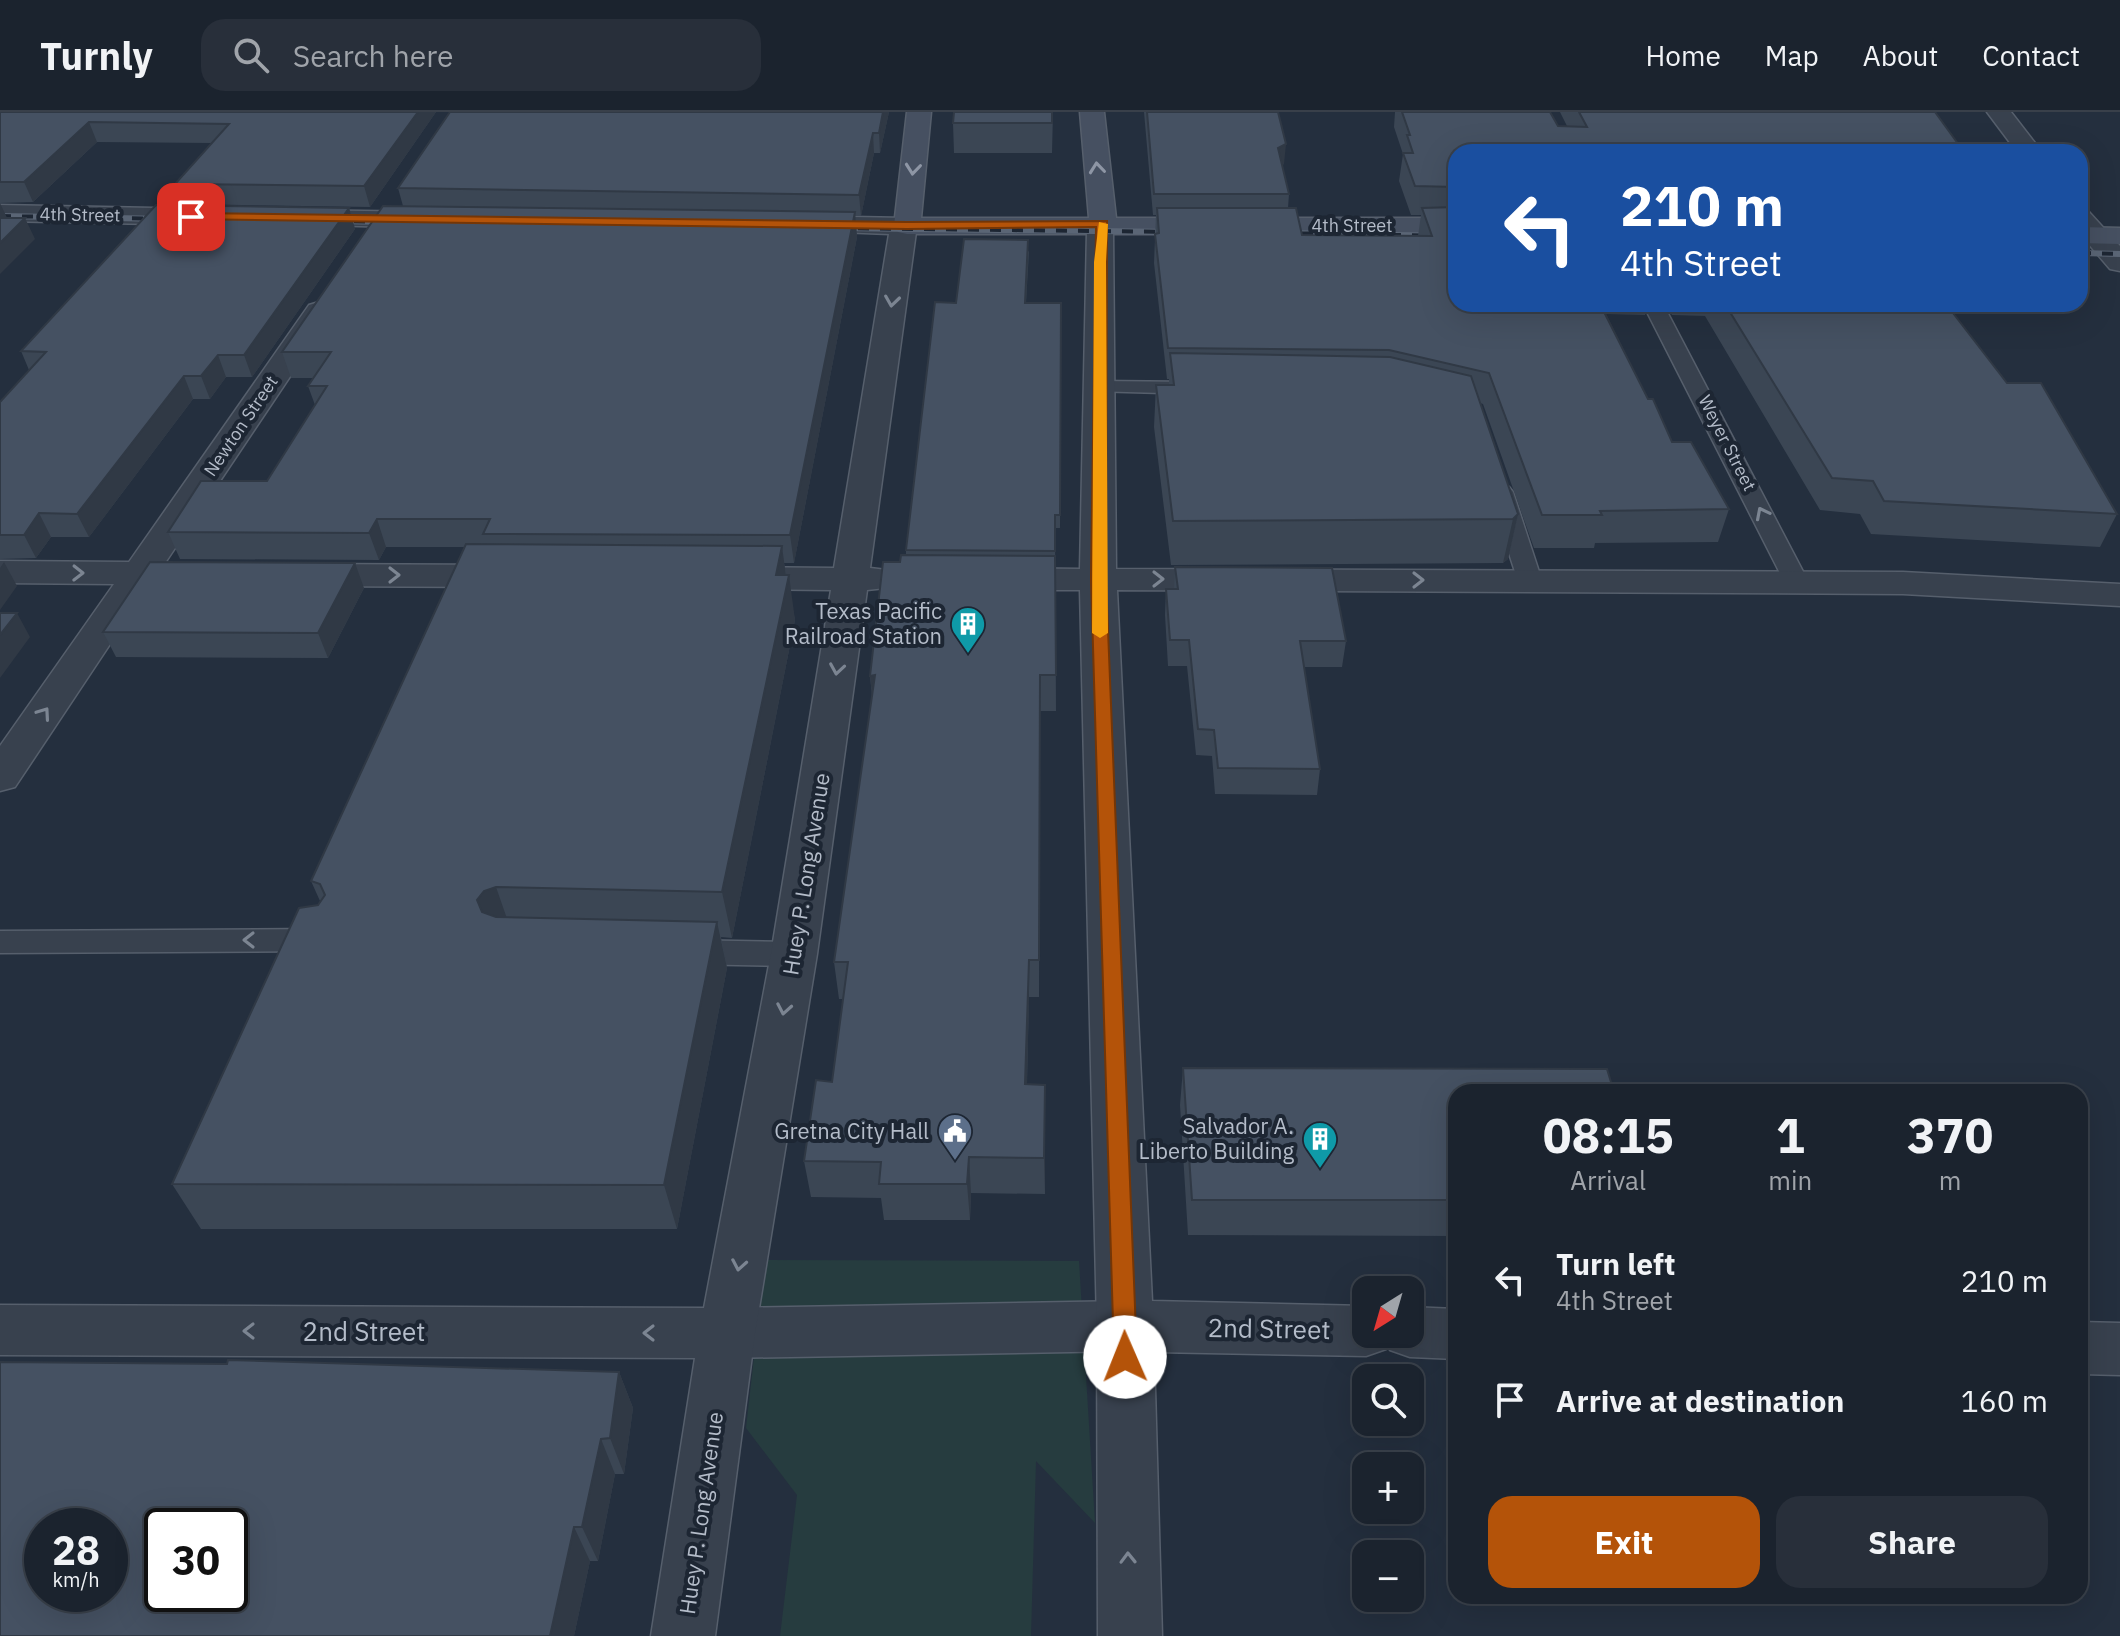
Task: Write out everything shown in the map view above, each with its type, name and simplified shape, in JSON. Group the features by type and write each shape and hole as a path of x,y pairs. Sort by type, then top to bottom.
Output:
{"main road":[{"name":"Huey P. Long Avenue","path":"907,226 919,112"},
{"path":"1092,112 1103,224"},
{"name":"4th Street","path":"907,226 1448,226"}],"street":[{"path":"1999,112 2024,144"},
{"path":"362,248 405,184"},
{"name":"4th Street","path":"0,213 239,217"},
{"path":"270,218 461,221"},
{"name":"4th Street","path":"780,224 907,226"},
{"path":"1103,224 1100,231 1098,579 1125,1326 1130,1636"},
{"name":"Huey P. Long Avenue","path":"683,1636 727,1333 794,954 903,229 907,226"},
{"path":"2093,231 2120,263"},
{"name":"Newton Street","path":"0,777 335,287"},
{"path":"0,572 536,576"},
{"path":"693,577 913,579"},
{"path":"959,579 1903,583 2120,595"},
{"name":"2nd Street","path":"0,1330 727,1333 1125,1326 1352,1331"},
{"path":"1424,1333 1448,1334"},
{"path":"2088,1348 2120,1349"}],"lane":[{"name":"Weyer Street","path":"1657,312 1797,583"},
{"path":"1099,387 1226,388"},
{"path":"1493,468 1530,581"},
{"path":"0,942 327,940"},
{"path":"653,951 794,954"}],"green space":[{"path":"765,1260 1079,1261 1095,1523 1036,1461 1031,1636 780,1636 797,1495 746,1428"}],"building":[{"path":"0,112 418,112 364,186 175,184 229,124 89,122 24,182 0,182"},
{"path":"450,112 883,112 879,133 873,133 859,195 398,188"},
{"path":"954,112 1052,112 1052,123 953,123"},
{"path":"1147,112 1278,112 1286,144 1278,148 1289,194 1154,194"},
{"path":"1402,112 1550,112 1558,126 1587,127 1579,112 1935,112 1958,144 1448,144 1448,187 1415,186 1403,153 1413,153 1407,135 1410,135"},
{"path":"156,205 349,208 244,355 218,355 201,376 184,376 77,514 39,513 24,535 0,535 0,402 46,352 21,351"},
{"path":"383,206 855,212 790,535 483,534 490,519 377,519 369,533 168,532 201,481 267,481 327,386 308,386 331,352 282,352"},
{"path":"1448,207 1448,312 1604,312 1648,399 1653,399 1672,442 1691,442 1729,509 1542,515 1489,373 1389,350 1168,348 1155,234 1159,233 1157,208 1296,208 1302,235 1432,236 1422,208"},
{"path":"0,218 25,218 0,243"},
{"path":"964,239 1028,240 1025,303 1061,303 1060,515 1055,515 1055,551 906,550 935,302 956,303"},
{"path":"1730,312 1952,312 2007,383 2041,383 2117,514 1884,501 1873,481 1832,478"},
{"path":"1170,353 1390,357 1471,376 1518,514 1513,519 1173,521 1156,385 1174,385"},
{"path":"466,544 782,546 776,575 789,575 722,892 496,887 484,891 477,900 482,912 496,917 717,922 664,1185 172,1184 299,908 318,905 325,895 320,884 311,881"},
{"path":"901,555 1055,556 1056,675 1040,675 1039,960 1029,960 1025,1084 1045,1085 1044,1158 969,1157 967,1184 879,1184 881,1162 804,1161 816,1080 832,1082 848,962 834,962 875,675 870,676 883,562 900,562"},
{"path":"150,562 355,563 318,633 103,632"},
{"path":"1175,567 1332,568 1346,641 1300,641 1320,769 1218,768 1214,730 1198,729 1189,640 1170,640 1166,589 1178,589"},
{"path":"0,613 17,613 0,635"},
{"name":"Salvador A. Liberto Building","path":"1183,1068 1607,1069 1612,1084 1448,1084 1448,1200 1192,1200"},
{"path":"228,1360 619,1372 610,1438 601,1439 582,1527 574,1527 550,1636 0,1636 0,1362 227,1364"}],"railway":[{"path":"0,216 168,219"},
{"path":"332,221 392,222"},
{"path":"836,228 1176,232"},
{"path":"1280,233 1448,236"},
{"path":"2088,253 2120,254"}],"slow traffic":[{"path":"1100,633 1100,231 1103,224"}],"place":[{"name":"Texas Pacific Railroad Station","path":"968,655"},
{"name":"Gretna City Hall","path":"955,1162"},
{"name":"Salvador A. Liberto Building","path":"1320,1170"}],"route":[{"path":"191,217 907,226 1103,224 1100,231 1098,579 1125,1357"}]}
